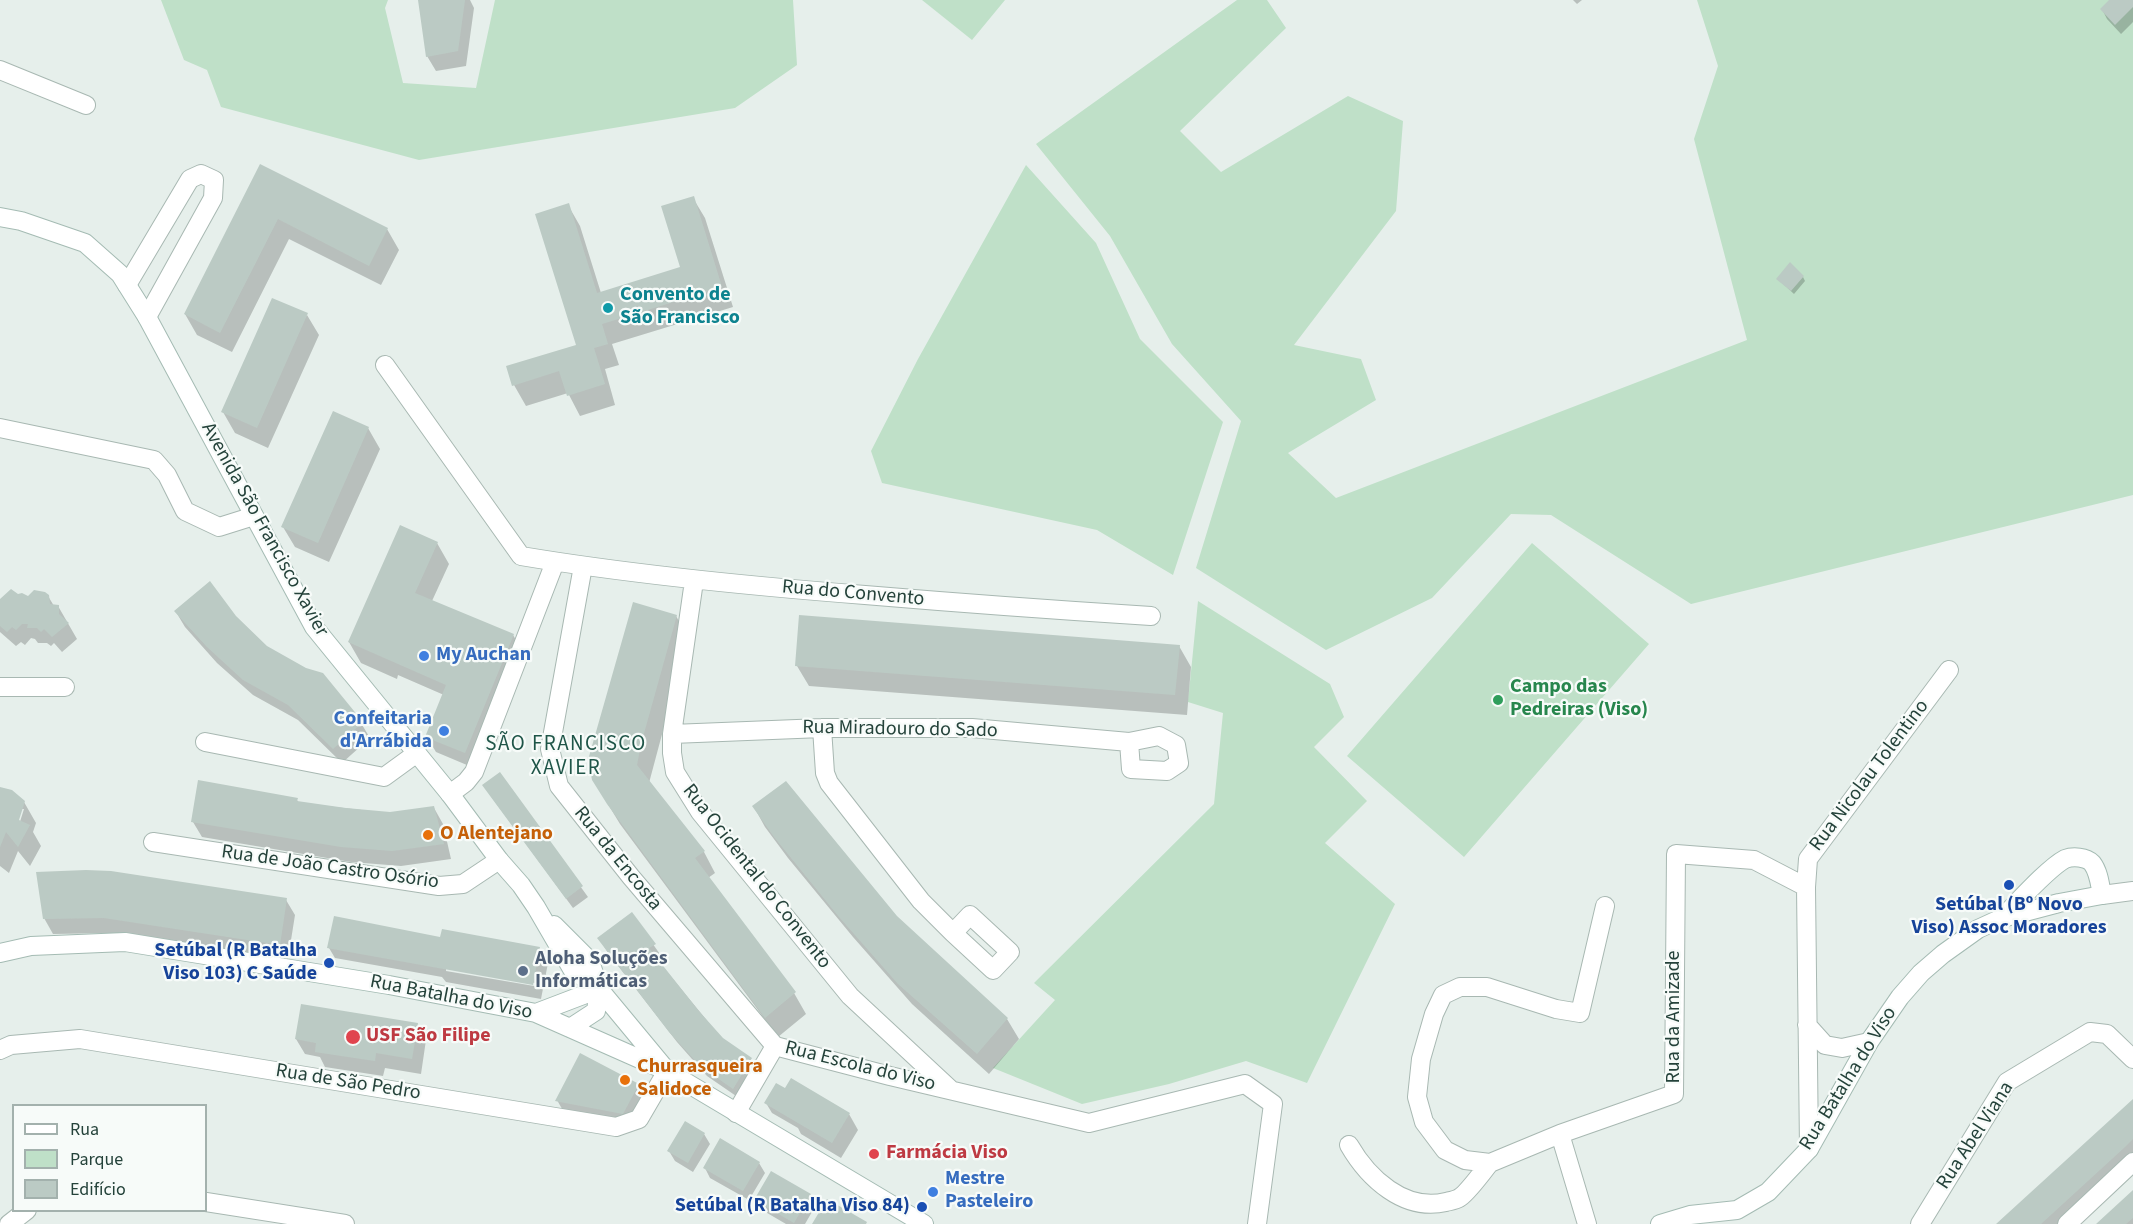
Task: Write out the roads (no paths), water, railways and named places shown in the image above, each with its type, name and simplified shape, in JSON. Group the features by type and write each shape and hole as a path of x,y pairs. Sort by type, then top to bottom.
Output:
{"street":[{"path":"0,70 86,105"},
{"path":"0,81 28,81"},
{"path":"127,285 190,179 201,174 214,180 213,198 147,317"},
{"name":"Avenida São Francisco Xavier","path":"0,217 21,221 85,243 120,274 147,317 314,627 450,794 536,907 590,961 599,989 667,1071"},
{"name":"Rua do Convento","path":"385,365 520,556 694,581 1151,616"},
{"path":"0,428 154,460 167,474 185,511 219,527 254,516"},
{"path":"450,794 466,782 474,772 555,562"},
{"name":"Rua da Encosta","path":"583,566 550,749 559,786 631,877 775,1046"},
{"name":"Rua Ocidental do Convento","path":"694,581 672,734 675,772 700,812 850,996 951,1090"},
{"name":"Rua Nicolau Tolentino","path":"1809,1149 1806,887 1808,859 1949,670"},
{"path":"0,687 65,687"},
{"path":"822,728 825,773 829,783 921,901 953,933"},
{"name":"Rua Miradouro do Sado","path":"672,734 822,728 972,728 1129,742"},
{"path":"205,742 384,777 417,753"},
{"name":"Rua de João Castro Osório","path":"153,842 439,886 463,884 499,860"},
{"name":"Rua da Amizade","path":"1560,1134 1674,1094 1676,854 1754,860 1806,887"},
{"path":"2002,918 2056,865 2068,858 2082,858 2091,862 2098,875 2102,895"},
{"name":"Rua Batalha do Viso","path":"1660,1224 1690,1215 1737,1210 1768,1192 1809,1149 1869,1042 1900,997 1921,973 1964,938 2002,918 2059,903 2133,891"},
{"path":"1490,1163 1465,1160 1445,1150 1424,1122 1417,1097 1421,1059 1434,1014 1443,995 1460,987 1487,987 1556,1009 1580,1013 1605,906"},
{"name":"Rua Batalha do Viso","path":"0,953 31,946 125,942 389,985 536,1013 667,1071 924,1224"},
{"path":"536,1013 599,989 596,1011 570,1028"},
{"path":"1807,1025 1825,1045 1842,1048 1869,1042"},
{"name":"Rua Abel Viana","path":"1920,1224 2007,1082 2090,1032 2107,1034 2133,1059"},
{"name":"Rua de São Pedro","path":"0,1050 11,1045 80,1039 616,1127 639,1119 667,1071"},
{"name":"Rua Escola do Viso","path":"736,1113 775,1046 1089,1123 1245,1083 1273,1104 1257,1224"},
{"path":"1349,1145 1359,1162 1381,1185 1404,1199 1435,1204 1460,1198 1490,1163 1560,1134 1587,1224"},
{"path":"2067,1224 2133,1162"},
{"path":"207,1202 345,1224"},
{"path":"9,1224 24,1212"}],"place":[{"name":"Convento de São Francisco","path":"608,308"},
{"name":"My Auchan","path":"424,656"},
{"name":"Campo das Pedreiras (Viso)","path":"1498,700"},
{"name":"Confeitaria d'Arrábida","path":"444,731"},
{"name":"O Alentejano","path":"428,835"},
{"name":"Setúbal (Bº Novo Viso) Assoc Moradores","path":"2009,885"},
{"name":"Setúbal (R Batalha Viso 103) C Saúde","path":"329,963"},
{"name":"Aloha Soluções Informáticas","path":"523,971"},
{"name":"USF São Filipe","path":"353,1037"},
{"name":"Churrasqueira Salidoce","path":"625,1080"},
{"name":"Farmácia Viso","path":"874,1154"},
{"name":"Mestre Pasteleiro","path":"933,1192"},
{"name":"Setúbal (R Batalha Viso 84)","path":"922,1207"}],"district":[{"name":"SÃO FRANCISCO XAVIER","path":"566,757"}]}
